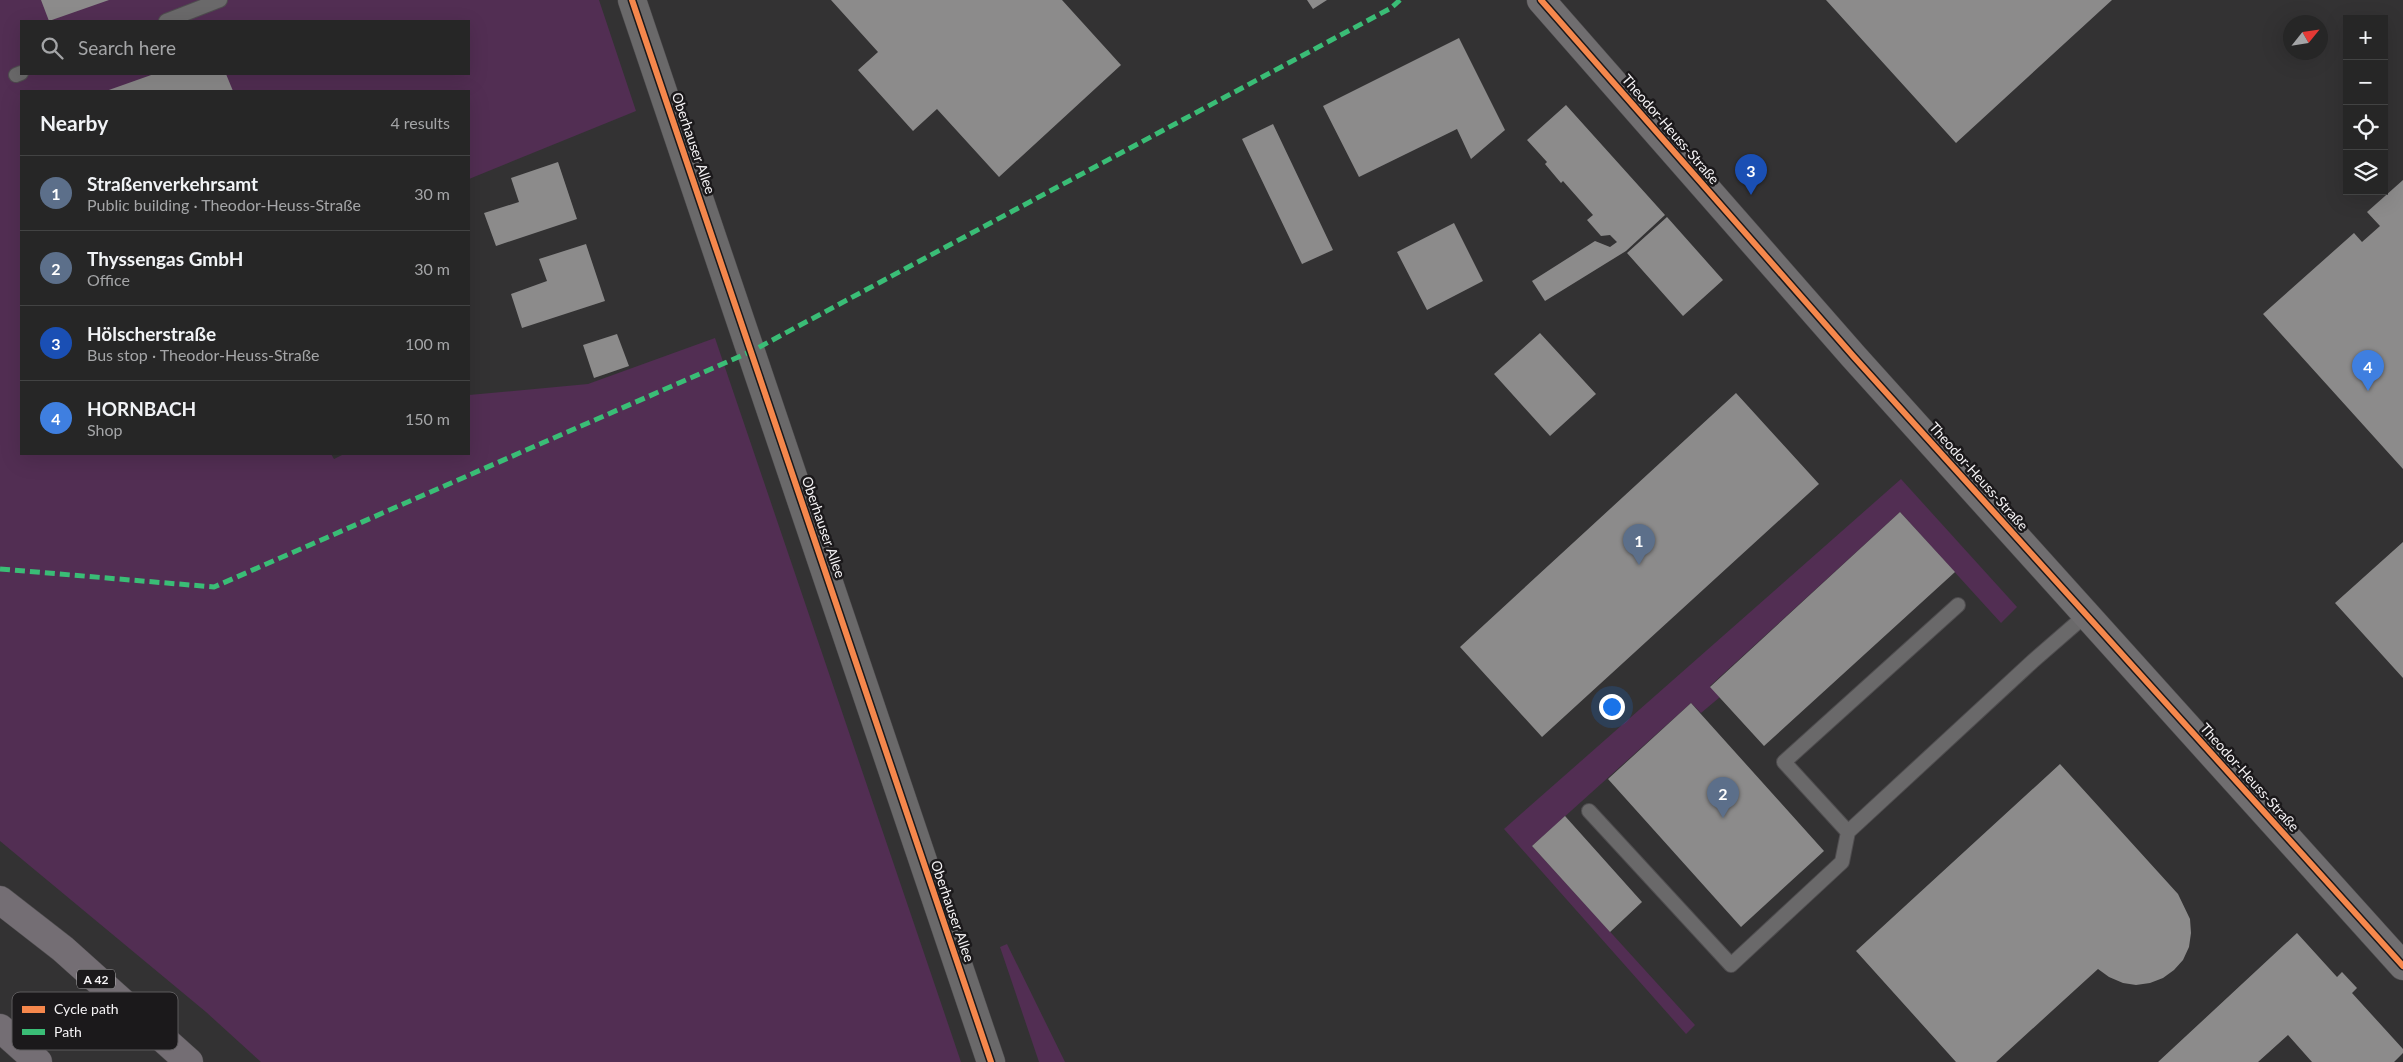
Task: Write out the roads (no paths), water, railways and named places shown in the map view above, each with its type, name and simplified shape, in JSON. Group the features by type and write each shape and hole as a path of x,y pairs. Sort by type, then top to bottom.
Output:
{"highway":[{"name":"A 42","path":"0,900 63,949 111,992"},
{"path":"0,1028 12,1039"},
{"path":"25,1050 38,1062"},
{"name":"A 42","path":"175,1050 188,1062"}],"street":[{"name":"Oberhauser Allee","path":"632,0 991,1062"},
{"name":"Theodor-Heuss-Straße","path":"1541,0 1847,350 2403,966"}],"lane":[{"path":"169,20 220,0"},
{"path":"1848,832 1784,762 1958,605"},
{"path":"1589,811 1731,966 1842,862 1848,832 2033,661 2087,614"}],"place":[{"name":"Hölscherstraße","path":"1751,195"},
{"name":"HORNBACH","path":"2368,391"},
{"name":"Straßenverkehrsamt","path":"1639,565"},
{"name":"Thyssengas GmbH","path":"1723,818"}]}
